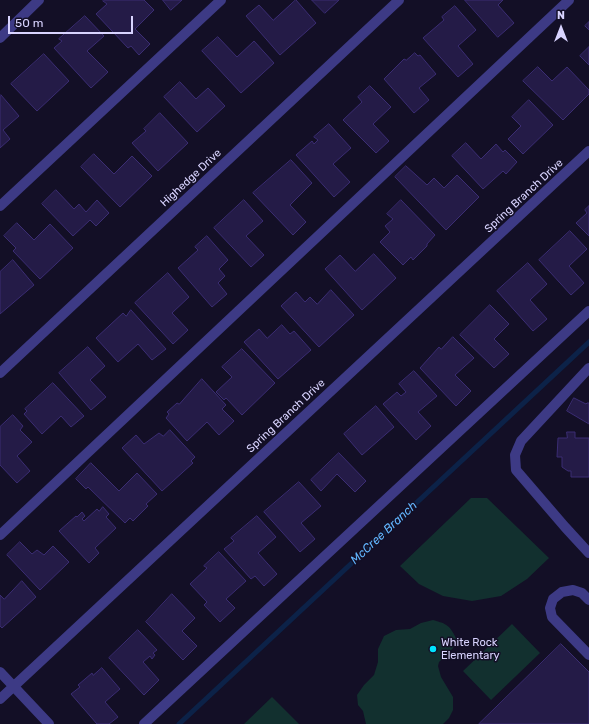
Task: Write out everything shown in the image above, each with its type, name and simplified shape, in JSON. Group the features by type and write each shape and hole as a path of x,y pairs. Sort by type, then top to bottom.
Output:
{"street":[{"path":"0,38 39,0"},
{"path":"0,206 221,0"},
{"name":"Highedge Drive","path":"0,373 399,0"},
{"path":"0,535 570,0"},
{"name":"Spring Branch Drive","path":"0,699 589,151"},
{"path":"144,724 589,311"},
{"path":"589,368 521,441 515,455 516,470 589,553"},
{"path":"589,600 582,593 572,590 562,592 553,599 550,608 552,617 589,655"},
{"path":"0,672 49,724"}],"green space":[{"path":"471,498 487,498 549,558 527,579 501,596 472,601 443,596 419,584 400,566"},
{"path":"433,620 448,626 457,640 453,648 439,662 438,666 441,677 453,697 453,710 449,718 443,724 366,724 363,711 358,705 357,695 374,675 378,662 378,649 384,636 396,630 410,629 421,623"},
{"path":"512,624 540,653 491,700 463,671"},
{"path":"272,697 299,724 244,724"}],"building":[{"path":"144,0 154,10 135,29 150,44 139,55 131,46 128,48 96,14 107,4 103,1"},
{"path":"163,0 182,0 171,10"},
{"path":"296,0 316,23 280,55 246,16 259,5 273,20"},
{"path":"312,0 339,0 325,13"},
{"path":"465,0 503,0 498,5 514,23 498,37"},
{"path":"455,6 476,30 458,46 473,64 458,77 423,38 444,20 442,17"},
{"path":"85,16 104,36 87,51 108,72 91,88 54,48 62,41 59,39"},
{"path":"589,22 589,30 585,26"},
{"path":"218,37 237,57 254,41 274,63 241,93 202,51"},
{"path":"589,47 589,65 580,56"},
{"path":"415,53 418,56 420,55 436,74 419,88 429,100 414,113 384,79 404,59 406,60"},
{"path":"44,54 69,81 37,111 11,84"},
{"path":"538,67 552,81 567,67 589,90 589,94 563,120 523,81"},
{"path":"180,82 196,99 208,88 225,106 197,132 164,97"},
{"path":"370,86 391,107 373,124 389,141 376,153 343,120 362,102 358,97"},
{"path":"1,95 19,116 3,130 10,139 0,148 0,96"},
{"path":"529,100 553,125 523,154 508,139 521,126 512,117"},
{"path":"160,113 188,143 158,171 132,143 146,131 144,129"},
{"path":"329,124 351,148 333,164 350,182 334,197 296,155 312,141 314,144 318,140 314,137"},
{"path":"466,143 481,159 496,144 503,152 505,150 517,162 506,174 503,171 483,189 452,156"},
{"path":"94,154 114,174 132,156 152,176 120,207 81,167"},
{"path":"291,160 312,183 290,205 306,222 293,235 253,193"},
{"path":"406,166 427,185 434,178 444,188 457,175 479,197 446,230 395,177"},
{"path":"56,190 74,209 79,204 86,212 97,200 109,213 96,226 90,220 73,236 42,204"},
{"path":"244,200 263,221 246,236 264,255 251,267 214,228"},
{"path":"401,200 435,235 427,246 413,260 411,257 403,265 380,242 390,232 385,226 393,219 387,214"},
{"path":"589,206 589,236 576,223 587,213 585,210"},
{"path":"17,223 34,240 50,224 73,248 40,279 13,251 16,248 4,236"},
{"path":"570,231 587,249 569,266 584,283 571,295 539,260"},
{"path":"207,236 228,260 219,269 225,276 218,283 227,294 212,307 178,268 198,250 195,247"},
{"path":"374,254 396,278 362,310 325,269 340,255 355,271"},
{"path":"13,260 34,285 0,314 0,272"},
{"path":"528,263 547,284 530,300 547,319 533,331 497,291"},
{"path":"168,273 189,297 172,313 188,330 173,344 135,303"},
{"path":"331,290 354,315 319,347 281,306 296,292 305,302 310,297 317,304"},
{"path":"490,305 509,324 494,339 509,354 494,368 460,335"},
{"path":"131,310 166,349 152,360 138,344 118,362 96,338 123,313 126,316"},
{"path":"282,325 290,334 294,331 311,350 278,379 244,342 259,329 267,338"},
{"path":"453,337 474,358 455,375 471,391 456,406 420,368 439,347 441,349"},
{"path":"88,347 105,366 90,380 106,397 91,410 59,373"},
{"path":"242,349 275,383 242,415 226,398 224,400 216,392 232,377 222,367"},
{"path":"414,371 437,396 418,412 431,426 416,440 383,404 397,392 401,396 406,392 399,384"},
{"path":"202,379 226,405 222,409 234,421 219,435 207,422 187,441 166,418 169,414 167,412 177,403 179,404"},
{"path":"53,383 84,416 71,427 61,416 42,434 24,414 27,411 25,409"},
{"path":"574,398 586,404 589,403 589,424 567,411"},
{"path":"376,406 394,427 362,455 344,434"},
{"path":"13,415 23,426 20,430 32,442 17,456 30,471 17,483 0,465 0,427"},
{"path":"170,430 195,457 191,461 193,463 162,491 122,448 136,435 144,444 159,433 163,436"},
{"path":"567,432 575,432 575,438 589,438 589,477 571,477 571,471 568,471 562,467 562,457 557,457 558,438 567,438"},
{"path":"339,453 366,481 355,492 337,474 321,491 311,480"},
{"path":"91,463 119,491 137,473 157,494 146,504 148,506 133,521 130,518 125,523 88,487 86,489 76,479"},
{"path":"299,482 321,506 301,523 315,539 300,552 264,512"},
{"path":"103,507 109,514 106,517 116,528 95,548 99,553 89,563 59,531 82,512 85,516 82,519 84,521 97,509 99,511"},
{"path":"257,516 276,537 258,553 277,574 264,586 255,576 251,579 224,549 234,541 231,538"},
{"path":"20,542 32,554 37,550 44,555 53,546 69,562 40,590 7,555"},
{"path":"219,552 246,581 226,599 235,608 220,622 204,605 207,602 190,584 207,568 204,566"},
{"path":"22,581 36,597 2,628 0,626 0,595 4,599"},
{"path":"172,594 195,618 182,631 197,646 183,660 146,622"},
{"path":"138,630 157,650 153,653 155,655 152,659 150,656 143,662 159,680 144,695 109,658"},
{"path":"561,644 589,672 589,724 479,724"},
{"path":"102,668 120,689 105,702 118,717 109,724 97,724 71,694 80,687 78,685 92,673 93,675"}],"waterway":[{"name":"McCree Branch","path":"179,724 589,342"}],"place":[{"name":"White Rock Elementary","path":"433,649"}]}
